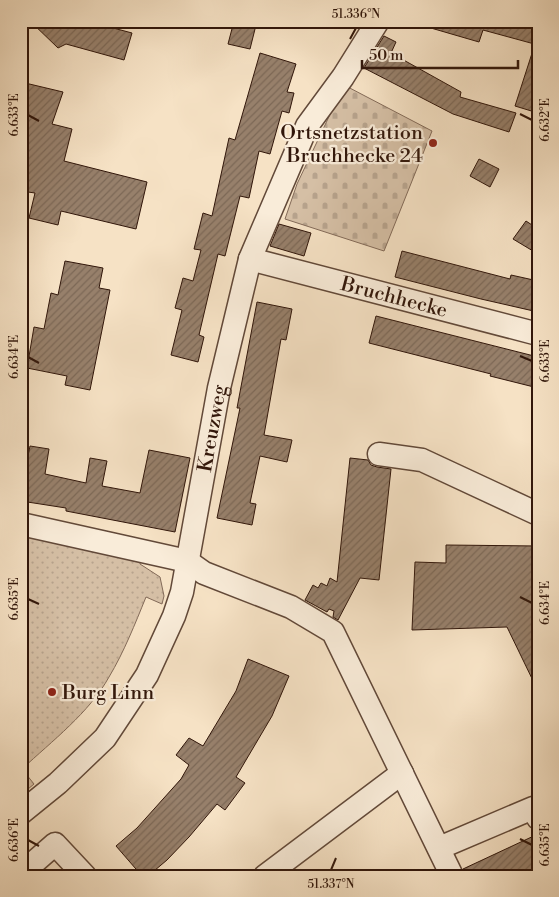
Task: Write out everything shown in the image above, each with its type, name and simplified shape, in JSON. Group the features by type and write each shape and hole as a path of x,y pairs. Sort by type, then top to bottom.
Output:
{"street":[{"name":"Kreuzweg","path":"21,813 58,783 105,738 147,675 174,616 182,592 198,512 219,388 250,259 307,126 343,77 378,21"},
{"name":"Bruchhecke","path":"250,259 538,334"},
{"path":"378,454 422,460 538,514"},
{"path":"21,524 187,561 204,573 291,608 333,632 452,876"},
{"path":"265,876 402,773"},
{"path":"439,848 536,811"},
{"path":"21,870 31,865 55,844 85,876"}],"green space":[{"path":"344,85 432,131 384,251 285,219 297,184"},
{"path":"21,534 141,557 140,564 160,577 164,596 162,604 146,597 124,648 101,690 81,715 22,769 34,784 21,795"}],"building":[{"path":"30,21 87,21 132,33 124,60 66,44 58,48"},
{"path":"234,21 257,21 250,49 228,44"},
{"path":"425,21 538,21 538,45 483,30 479,42 424,26"},
{"path":"384,36 396,42 391,53 461,92 460,97 516,113 509,132 453,114 364,68"},
{"path":"534,47 538,47 538,113 515,106"},
{"path":"260,53 296,64 287,92 294,93 289,113 282,111 270,154 259,151 249,198 240,196 225,256 218,254 199,335 204,337 198,362 171,355 182,310 175,308 183,278 193,281 201,250 194,249 203,213 212,216 229,138 235,140"},
{"path":"21,82 63,92 52,124 72,129 64,161 147,182 136,229 61,211 58,225 29,218 35,193 21,191"},
{"path":"479,159 499,169 490,187 470,176"},
{"path":"526,221 538,229 538,254 513,239"},
{"path":"279,224 311,233 304,256 270,246"},
{"path":"402,251 510,279 511,275 538,281 538,312 395,277"},
{"path":"65,261 103,268 99,288 110,290 90,390 65,385 67,376 27,368 34,327 44,329 51,293 58,295"},
{"path":"257,302 292,309 286,340 281,339 264,435 292,440 287,462 260,456 250,503 256,504 252,525 217,518 240,408 237,408"},
{"path":"376,316 538,357 538,388 369,343"},
{"path":"30,446 49,449 45,474 86,483 90,458 107,461 102,486 140,493 149,450 190,458 175,532 66,511 66,508 21,501 21,470 25,471"},
{"path":"350,458 368,460 371,465 391,469 379,580 360,578 338,620 333,617 334,611 329,609 327,612 305,600 313,585 318,588 321,583 327,586 330,578 337,582"},
{"path":"446,545 538,546 538,691 507,627 412,630 415,562 446,563"},
{"path":"248,659 289,676 272,716 236,777 245,783 225,810 217,804 167,860 148,876 142,876 116,846 137,828 181,779 189,765 176,755 189,738 203,746 236,691"},
{"path":"538,834 538,876 465,876 463,869"}],"place":[{"name":"Ortsnetzstation Bruchhecke 24","path":"433,143"},
{"name":"Burg Linn","path":"52,692"}]}
